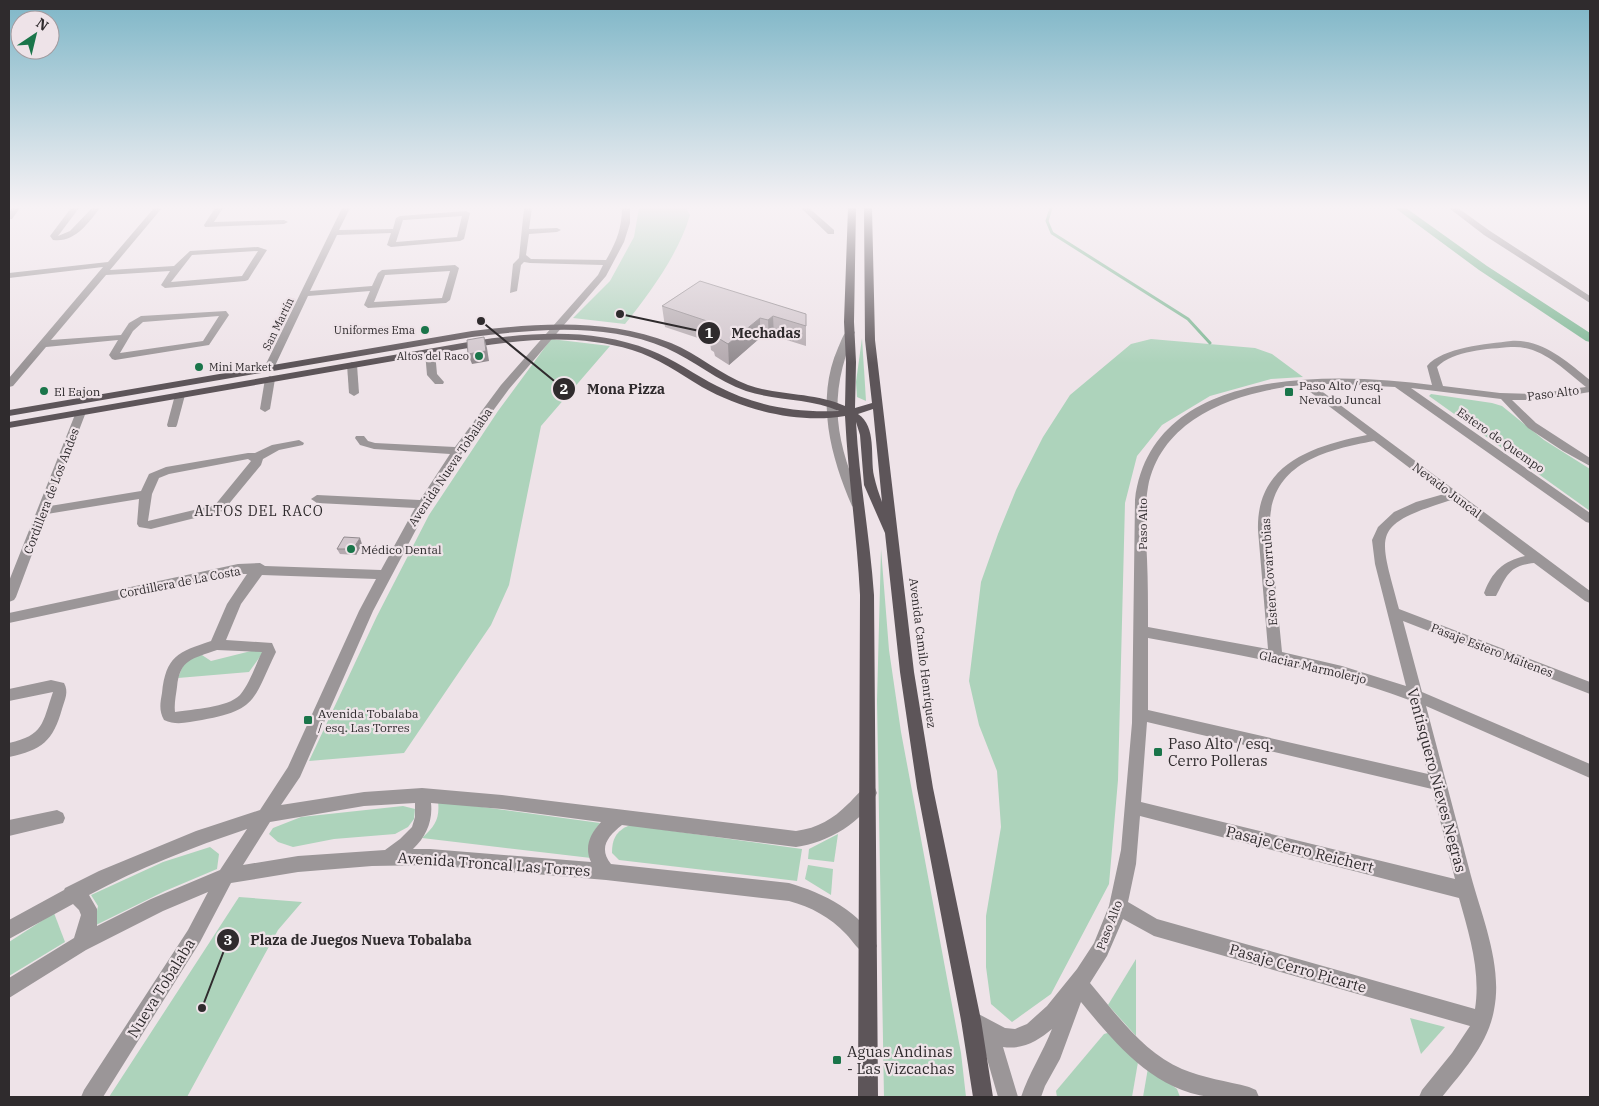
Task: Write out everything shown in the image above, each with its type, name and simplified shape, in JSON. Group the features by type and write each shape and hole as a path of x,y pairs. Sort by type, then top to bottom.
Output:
{"main road":[{"path":"851,260 850,332 853,466 866,570 869,793 868,1097"},
{"name":"Avenida Camilo Henríquez","path":"868,260 869,326 914,728 971,1020 982,1097"},
{"path":"9,413 472,334 531,327 640,349 675,364 718,391 742,401 767,408 832,410"},
{"path":"9,425 501,340 552,332 600,329 652,340 680,351 729,381 752,390 851,413 878,404"},
{"path":"767,408 774,404 777,396"},
{"path":"851,413 863,426 869,480 878,506 892,534"}],"street":[{"path":"9,384 114,260"},
{"path":"183,260 165,285 239,280 248,276 257,260"},
{"name":"San Martín","path":"269,368 321,260"},
{"path":"513,291 517,264 521,260"},
{"path":"527,260 610,263"},
{"name":"Avenida Nueva Tobalaba","path":"226,876 283,791 304,753 348,650 384,575 423,504 505,387 592,289 612,260"},
{"path":"1528,260 1590,300"},
{"path":"9,275 110,264"},
{"path":"102,274 176,268"},
{"path":"455,268 446,300 368,305 376,288 382,273 455,268"},
{"path":"305,294 376,288"},
{"path":"219,313 224,315 209,341 200,345 114,357 125,338 136,321 141,319 219,313"},
{"path":"850,332 839,354 833,376 832,410 841,466 858,506"},
{"path":"42,344 125,338"},
{"path":"1439,389 1432,366 1440,359 1459,352 1517,343 1529,344 1539,348 1590,385"},
{"path":"430,352 432,375 439,382"},
{"path":"352,365 354,393"},
{"path":"9,369 23,367"},
{"path":"265,409 270,379"},
{"name":"Paso Alto","path":"971,1020 990,1034 1010,1039 1027,1036 1042,1026 1078,984 1096,959 1118,906 1126,876 1140,714 1142,488 1147,473 1164,439 1194,416 1229,396 1270,386 1332,380 1397,384 1504,396 1537,397 1590,389"},
{"name":"Nevado Juncal","path":"1304,383 1590,598"},
{"name":"Estero de Quempo","path":"1397,384 1590,519"},
{"path":"172,425 180,395"},
{"path":"1504,396 1511,408 1533,426 1590,463"},
{"name":"Cordillera de Los Andes","path":"9,598 82,412"},
{"name":"Estero Covarrubias","path":"1276,658 1264,521 1267,497 1279,480 1296,463 1342,443 1376,437"},
{"path":"360,438 364,444 374,446 458,452"},
{"path":"257,457 257,462 219,508 151,525 143,524 141,520 146,494 152,478 166,471 248,456 257,457 276,447 298,443"},
{"path":"43,511 146,494"},
{"name":"Ventisquero Nieves Negras","path":"1429,1097 1474,1037 1482,1020 1486,1000 1486,979 1482,953 1381,564 1378,542 1383,526 1395,515 1454,495"},
{"path":"317,499 423,504"},
{"path":"1491,593 1493,582 1508,565 1523,559 1537,558"},
{"path":"216,645 231,606 243,586 260,568"},
{"name":"Cordillera de La Costa","path":"9,618 215,572 238,569 260,568 384,575"},
{"name":"Pasaje Estero Maitenes","path":"1393,612 1590,688"},
{"name":"Glaciar Marmolerjo","path":"1141,632 1332,669 1414,695 1590,771"},
{"path":"216,645 267,647 269,652 248,694 240,703 174,718 168,716 172,668 183,656 216,645"},
{"path":"9,695 51,686 59,687 60,692 45,734 39,741 30,746 9,750"},
{"path":"1140,714 1438,782"},
{"path":"9,930 71,894 170,848 265,816 334,803 422,795 502,802 786,839 808,838 824,833 852,812 869,793"},
{"path":"388,857 409,844 422,825 424,806 422,795"},
{"name":"Pasaje Cerro Reichert","path":"1133,807 1466,891"},
{"path":"606,872 598,863 596,844 605,827 619,817"},
{"path":"9,828 57,818"},
{"name":"Avenida Troncal Las Torres","path":"9,990 80,944 157,905 226,876 298,864 388,857 430,857 606,872 789,892 807,896 836,912 859,934 868,947"},
{"name":"Nueva Tobalaba","path":"91,1097 142,1022 226,876"},
{"path":"71,894 84,900 90,911 89,926 80,944"},
{"name":"Pasaje Cerro Picarte","path":"1118,906 1154,927 1482,1020"},
{"path":"1078,984 1142,1054 1155,1064 1174,1076 1249,1097"},
{"name":"Paso Alto","path":"1031,1097 1036,1082 1053,1052 1078,984"},
{"path":"990,1034 1008,1097"}],"green space":[{"path":"622,260 670,260 625,324 573,318 610,281"},
{"path":"862,338 866,401 857,397 856,382"},
{"path":"551,339 610,346 541,426 509,585 491,625 404,753 309,761 377,616 429,515 498,411"},
{"path":"1151,339 1255,348 1272,354 1303,377 1271,379 1210,396 1162,425 1137,456 1125,503 1118,780 1109,884 1051,994 1012,1022 991,1004 986,967 986,916 1001,827 997,771 979,725 969,681 981,582 1016,490 1043,437 1070,395 1131,344"},
{"path":"1431,394 1502,406 1544,440 1590,469 1590,511 1429,396"},
{"path":"881,549 889,650 901,732 961,1053 966,1097 884,1097 877,701"},
{"path":"267,647 249,672 178,678 186,658 202,655 211,661"},
{"path":"438,801 600,823 590,840 591,858 422,838 436,822"},
{"path":"403,806 415,809 414,819 408,827 395,834 334,839 293,847 278,842 269,834 273,828 301,817"},
{"path":"630,825 802,849 797,881 619,860 612,853 614,840 621,830"},
{"path":"838,834 834,862 808,859 809,849"},
{"path":"210,847 219,854 217,869 165,891 94,926 98,906 91,895 163,862"},
{"path":"808,865 833,869 831,895 805,879"},
{"path":"239,897 302,902 278,930 187,1097 109,1097"},
{"path":"54,913 65,942 9,976 9,942"},
{"path":"1136,959 1136,1036 1108,1005"},
{"path":"1410,1018 1445,1027 1421,1054"},
{"path":"1111,1032 1138,1062 1132,1097 1057,1097 1056,1091 1104,1034"},
{"path":"1148,1068 1177,1089 1180,1097 1143,1097"}],"building":[{"path":"700,281 806,314 806,326 773,316 768,320 760,318 728,344 713,335 716,334 709,329 716,324 662,306"},
{"path":"484,337 486,351 468,354 467,340"},
{"path":"344,537 360,538 353,549 337,549"}],"waterway":[{"path":"1094,260 1188,319 1210,343"},
{"path":"1471,260 1590,338"}],"place":[{"name":"Mechadas","path":"620,314"},
{"name":"Mona Pizza","path":"481,321"},
{"name":"Uniformes Ema","path":"425,330"},
{"name":"Altos del Raco","path":"479,356"},
{"name":"Mini Market","path":"199,367"},
{"name":"El Eajon","path":"44,391"},
{"name":"Paso Alto / esq. Nevado Juncal","path":"1289,392"},
{"name":"Médico Dental","path":"351,549"},
{"name":"Avenida Tobalaba / esq. Las Torres","path":"308,720"},
{"name":"Paso Alto / esq. Cerro Polleras","path":"1158,752"},
{"name":"Plaza de Juegos Nueva Tobalaba","path":"202,1008"},
{"name":"Aguas Andinas - Las Vizcachas","path":"837,1060"}],"district":[{"name":"ALTOS DEL RACO","path":"259,511"}]}
